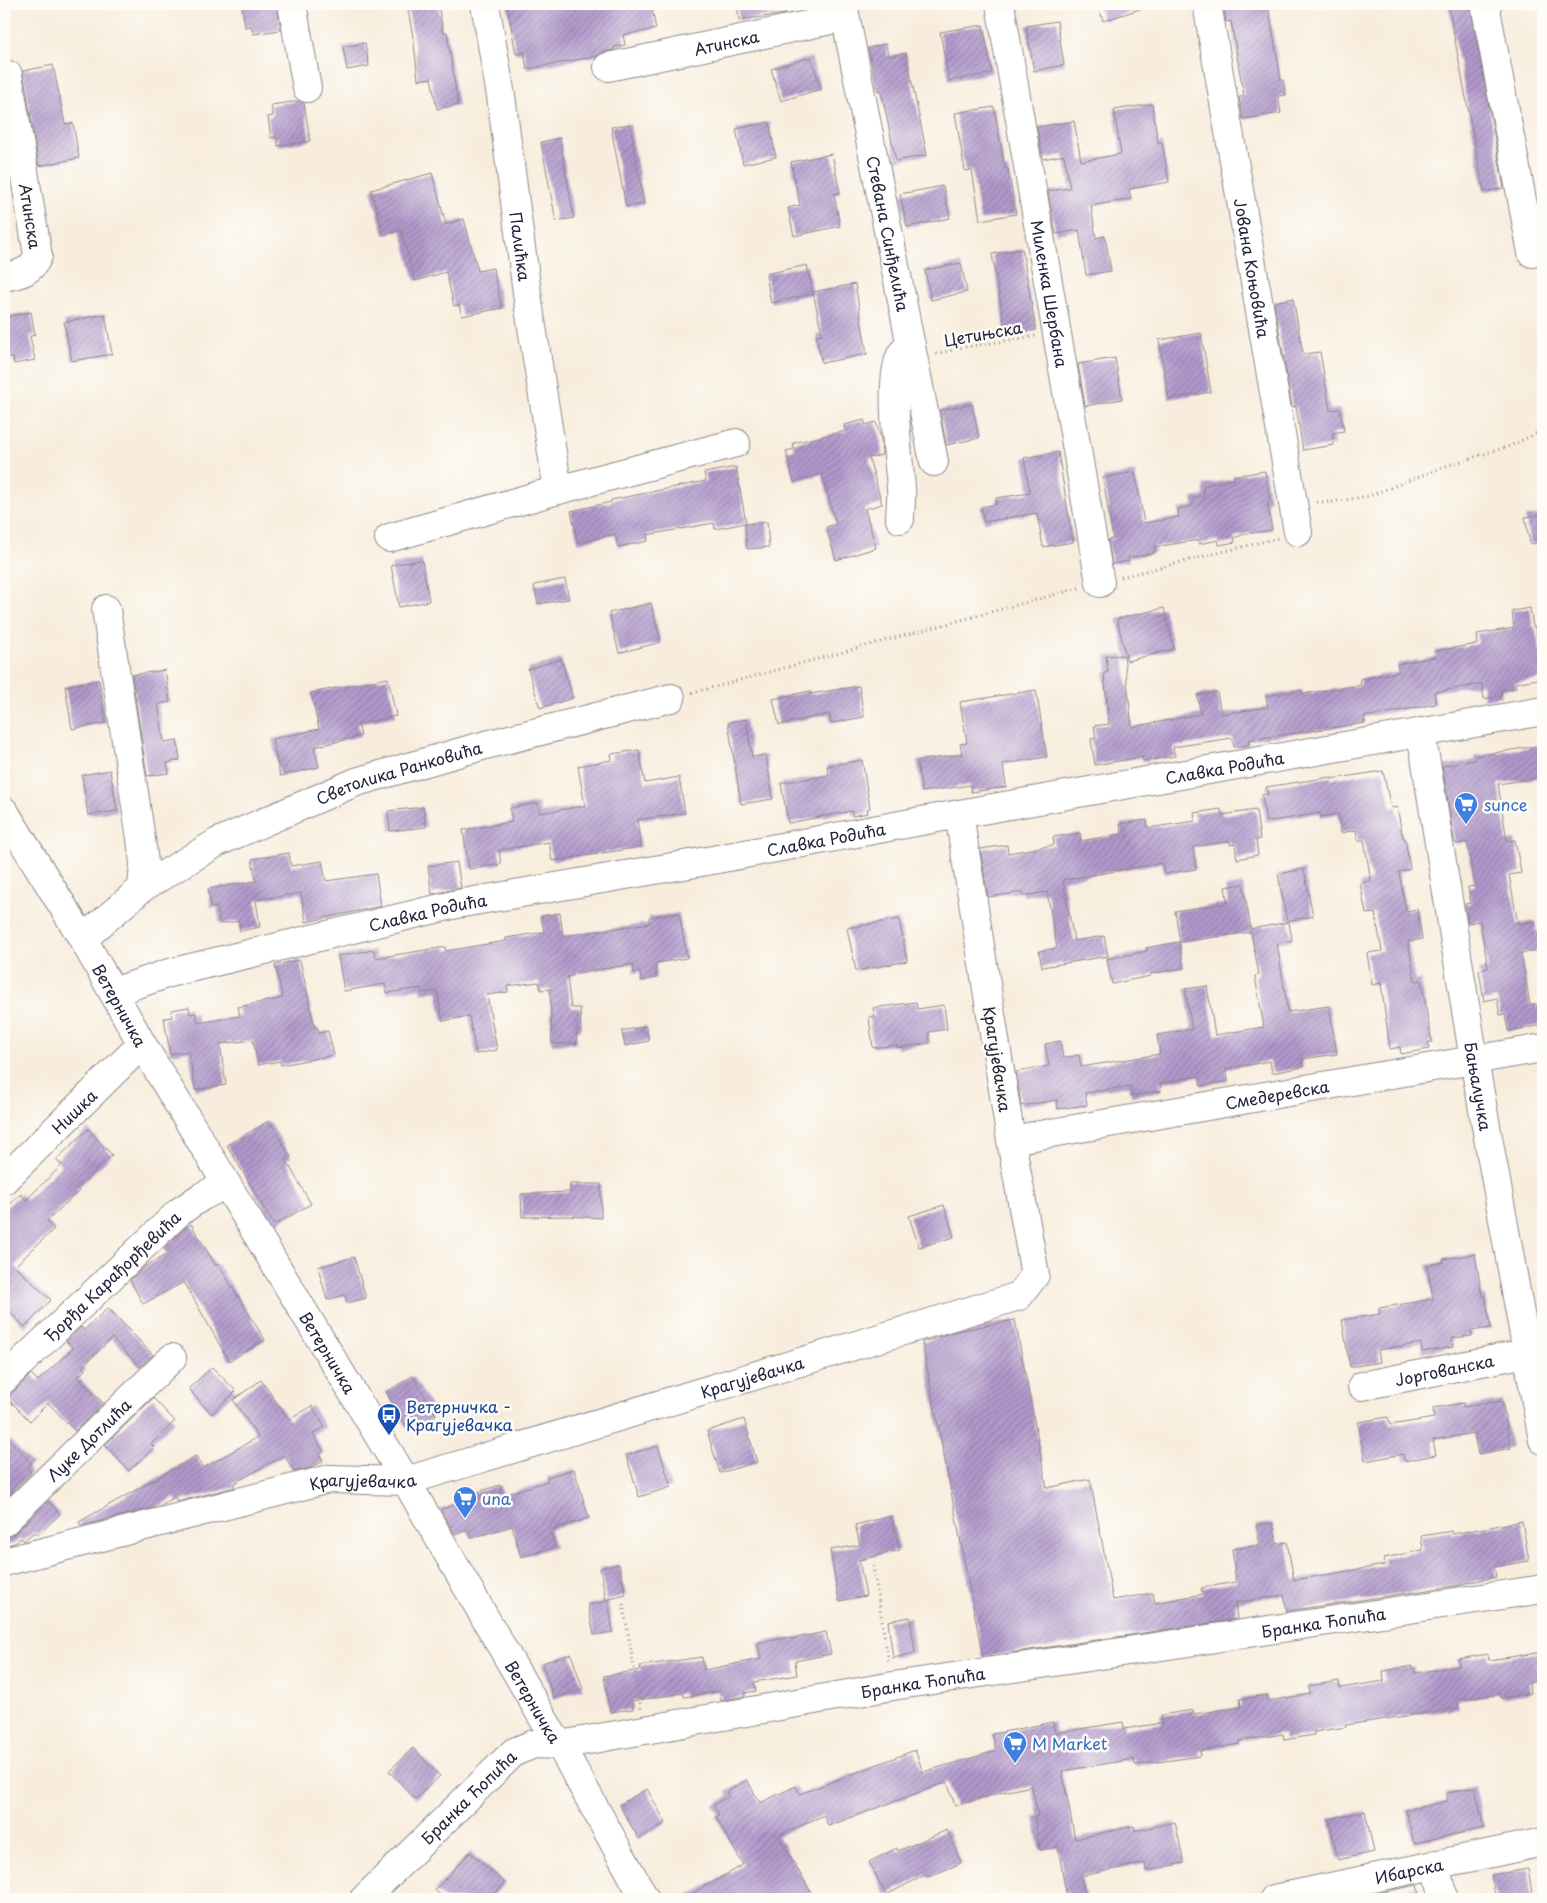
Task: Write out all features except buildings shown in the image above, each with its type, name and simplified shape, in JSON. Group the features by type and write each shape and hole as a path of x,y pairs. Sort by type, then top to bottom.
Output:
{"street":[{"path":"292,4 307,88"},
{"name":"Палићка","path":"486,4 502,106 529,308 558,490"},
{"name":"Миленка Шербана","path":"1000,4 1100,583"},
{"name":"Јована Коњовића","path":"1207,4 1298,532"},
{"path":"1485,4 1532,253"},
{"name":"Атинска","path":"608,67 844,10"},
{"name":"Стевана Синђелића","path":"844,10 934,462"},
{"name":"Атинска","path":"4,277 23,274 34,266 38,256 8,75"},
{"path":"900,519 901,489 895,398 898,365 902,353 912,352"},
{"path":"389,538 558,490 736,443"},
{"path":"106,609 142,839 144,863 142,888"},
{"name":"Светолика Ранковића","path":"83,938 142,888 218,842 356,782 482,746 671,698"},
{"name":"Славка Родића","path":"114,992 169,973 457,904 697,863 959,814 1543,710"},
{"name":"Бањалучка","path":"1421,732 1474,1060 1543,1440"},
{"name":"Ветерничка","path":"4,811 83,938 142,1044 406,1481 560,1745 645,1899"},
{"name":"Крагујевачка","path":"4,1562 329,1480 406,1481 1019,1296 1035,1275 1011,1140 959,814"},
{"name":"Нишка","path":"4,1180 142,1044"},
{"name":"Смедеревска","path":"1011,1140 1543,1048"},
{"name":"Ђорђа Карађорђевића","path":"4,1379 179,1212 201,1197 226,1184"},
{"name":"Јоргованска","path":"1362,1386 1526,1353"},
{"name":"Луке Дотлића","path":"4,1522 172,1358"},
{"name":"Бранка Ћопића","path":"364,1899 514,1752 534,1744 560,1745 893,1686 1543,1589"},
{"name":"Ибарска","path":"1274,1899 1543,1842"},
{"path":"1436,1864 1444,1899"}],"path":[{"name":"Цетињска","path":"912,352 993,344 1056,332"},
{"path":"1294,503 1333,502 1369,496 1446,466 1510,446 1543,430"},
{"path":"671,698 1298,532"},
{"path":"873,1566 893,1686"},
{"path":"623,1604 644,1730"}],"place":[{"name":"sunce","path":"1466,825"},
{"name":"Ветерничка - Крагујевачка","path":"389,1436"},
{"name":"una","path":"465,1519"},
{"name":"M Market","path":"1015,1764"}]}
